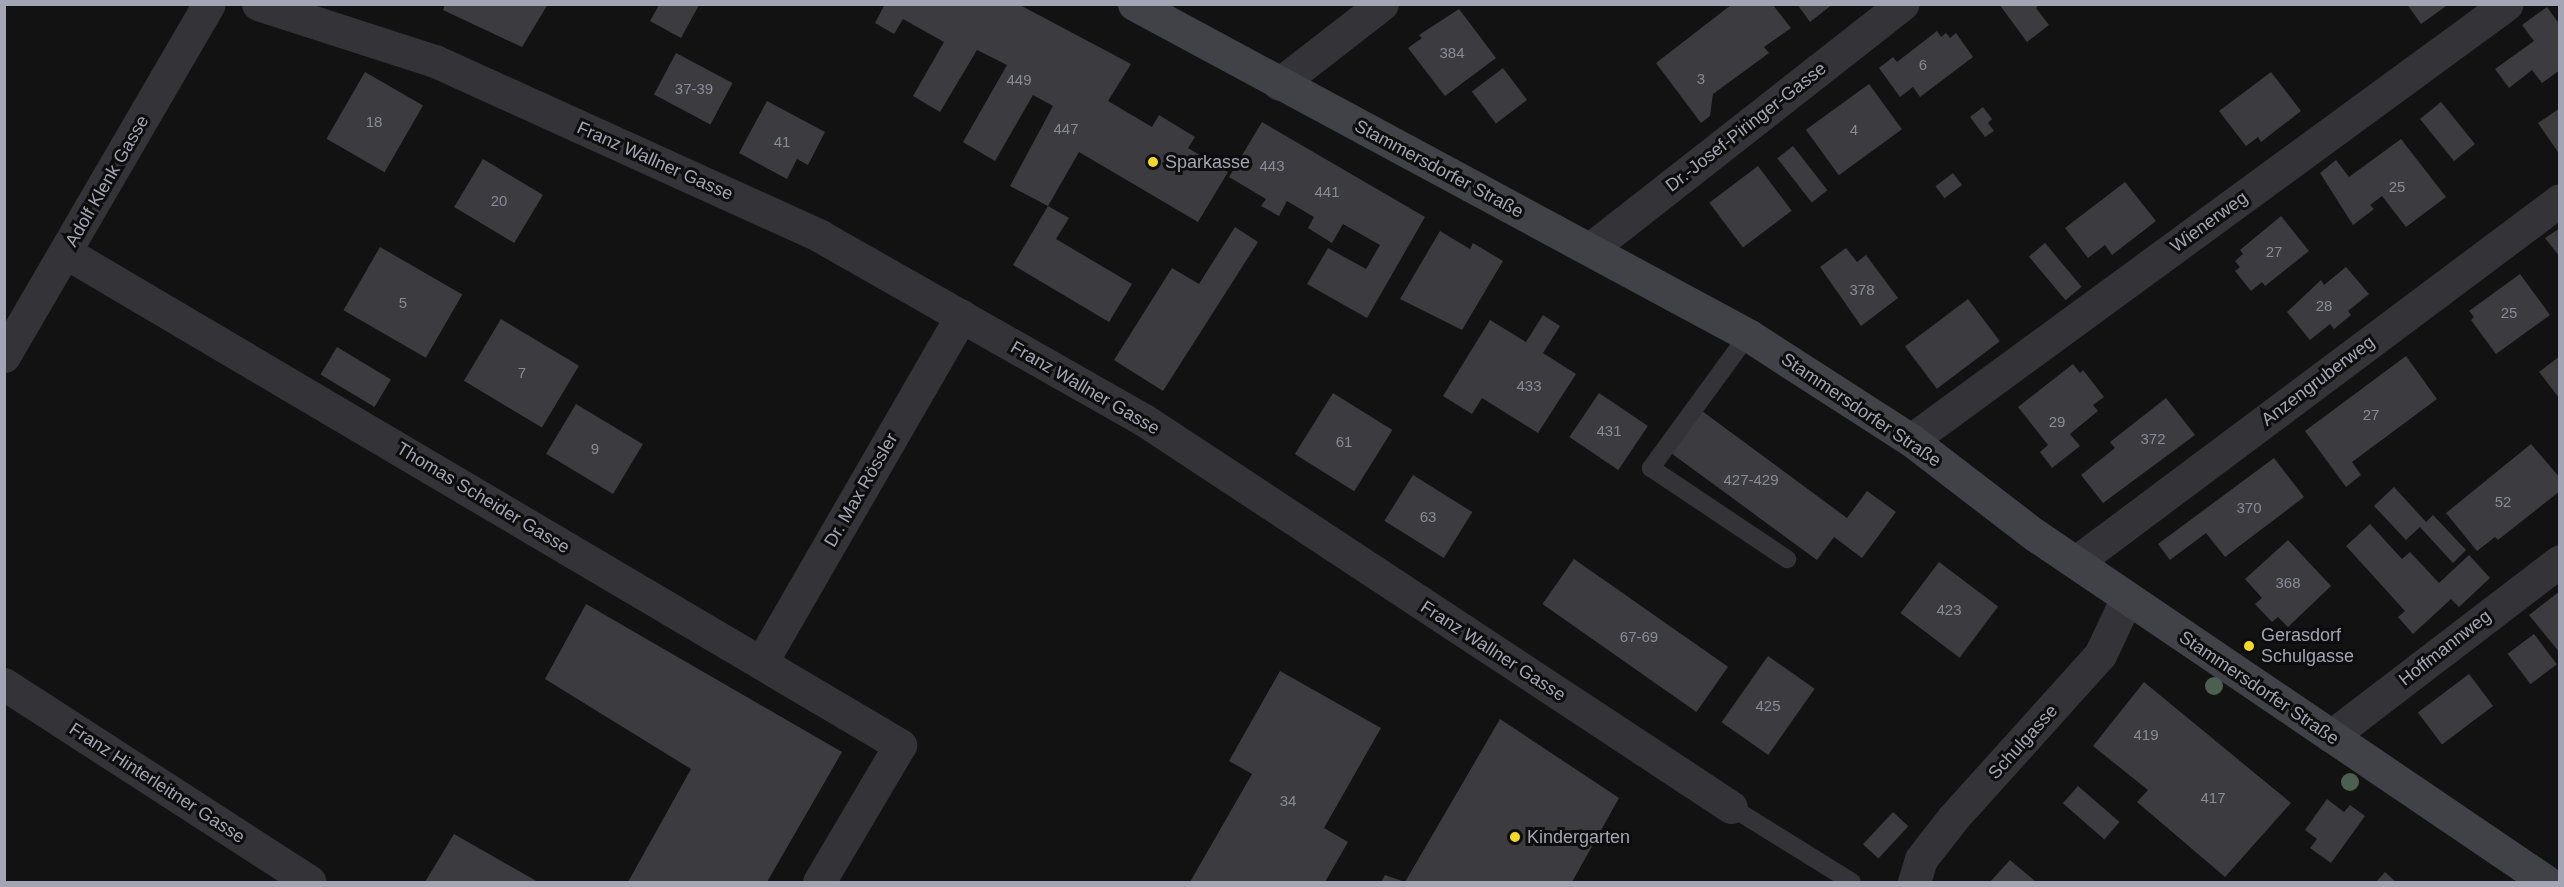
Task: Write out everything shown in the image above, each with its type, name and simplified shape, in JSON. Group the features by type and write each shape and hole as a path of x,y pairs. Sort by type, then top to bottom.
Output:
{"main road":[{"name":"Stammersdorfer Straße","path":"1134,4 1748,335 1911,440 2127,598 2547,882"}],"street":[{"name":"Adolf Klenk Gasse","path":"4,357 208,4"},
{"name":"Franz Wallner Gasse","path":"258,4 435,61 820,236 1144,420 1731,807"},
{"path":"1280,84 1382,4"},
{"name":"Dr.-Josef-Piringer-Gasse","path":"1590,249 1902,4"},
{"name":"Wienerweg","path":"1911,440 2507,4"},
{"name":"Anzengruberweg","path":"2076,562 2559,200"},
{"name":"Thomas Scheider Gasse","path":"65,252 900,745 819,882"},
{"name":"Dr. Max Rössler","path":"761,663 961,316"},
{"name":"Hoffmannweg","path":"2331,736 2559,561"},
{"name":"Schulgasse","path":"1914,882 1921,859 1953,818 2100,655 2127,598"},
{"name":"Franz Hinterleitner Gasse","path":"4,684 310,882"},
{"path":"2547,882 2559,873"}],"lane":[{"path":"1748,335 1651,468 1787,559"},
{"name":"Franz Wallner Gasse","path":"1731,807 1852,882"}],"building":[{"path":"445,4 548,4 522,47 443,10"},
{"path":"885,4 1018,4 1131,64 1108,101 1152,127 1159,115 1195,137 1188,148 1228,172 1198,222 1079,152 1048,206 1010,186 1053,106 1033,95 995,161 963,142 1007,65 977,50 940,112 913,96 944,42 903,19 894,34 875,23"},
{"path":"1797,4 1833,4 1810,22"},
{"path":"1999,4 2040,4 2036,8 2049,25 2027,42"},
{"path":"2407,4 2449,4 2421,24"},
{"path":"659,5 699,5 681,38 650,21"},
{"path":"1731,5 1773,5 1791,28 1764,47 1769,53 1713,94 1710,116 1701,123 1656,63"},
{"path":"2547,7 2560,25 2560,70 2542,83 2532,70 2509,88 2495,69 2534,41 2522,25"},
{"path":"1459,9 1496,58 1445,96 1408,48 1422,38 1419,35"},
{"path":"1937,31 1941,37 1946,33 1950,38 1956,33 1973,57 1920,97 1913,87 1900,97 1879,68 1893,57 1897,62"},
{"path":"676,53 733,83 710,125 654,94"},
{"path":"1503,68 1527,100 1496,123 1472,91"},
{"path":"365,72 423,106 385,172 326,139"},
{"path":"2271,72 2301,111 2261,142 2258,137 2246,146 2219,111"},
{"path":"1869,84 1902,129 1839,175 1806,130"},
{"path":"767,101 825,132 808,165 797,159 787,179 739,153"},
{"path":"2441,102 2475,144 2454,161 2420,119"},
{"path":"1983,107 1992,119 1988,123 1994,131 1985,137 1970,117"},
{"path":"2560,108 2560,155 2538,123"},
{"path":"1262,122 1425,217 1367,318 1307,284 1328,248 1366,269 1380,245 1343,224 1332,243 1308,228 1314,217 1287,201 1279,216 1261,206 1266,199 1229,177"},
{"path":"2401,139 2446,197 2406,227 2382,196 2370,205 2374,209 2353,225 2320,173 2336,160 2349,177"},
{"path":"1793,146 1827,190 1812,202 1777,158"},
{"path":"483,159 543,195 514,243 454,207"},
{"path":"1758,166 1792,211 1743,247 1709,203"},
{"path":"1953,173 1962,185 1944,198 1935,186"},
{"path":"2125,182 2156,221 2112,255 2105,245 2088,258 2065,228"},
{"path":"1048,206 1069,218 1056,239 1132,284 1109,322 1013,265"},
{"path":"2281,216 2309,251 2265,286 2262,282 2251,291 2235,271 2240,267 2235,261 2243,254 2240,250"},
{"path":"1235,227 1258,242 1163,391 1114,360 1172,268 1199,284"},
{"path":"2560,228 2560,257 2545,238"},
{"path":"1440,231 1470,249 1473,243 1503,261 1462,330 1400,299"},
{"path":"2045,243 2082,287 2066,300 2029,256"},
{"path":"380,247 462,294 426,358 344,310"},
{"path":"1846,248 1857,262 1866,255 1898,298 1861,326 1820,267"},
{"path":"2346,267 2369,294 2348,311 2351,315 2334,329 2330,324 2310,340 2287,312 2321,280 2324,285"},
{"path":"2520,274 2550,315 2496,354 2471,320 2474,317 2469,311"},
{"path":"1968,299 2000,341 1937,389 1905,347"},
{"path":"1543,315 1560,326 1543,353 1576,374 1538,433 1482,398 1472,414 1443,396 1490,320 1526,342"},
{"path":"501,319 579,366 542,428 464,381"},
{"path":"337,347 391,379 375,407 321,374"},
{"path":"2406,356 2437,399 2352,462 2361,475 2346,487 2305,431"},
{"path":"2560,356 2560,399 2539,372"},
{"path":"2073,364 2080,373 2083,370 2104,397 2093,405 2098,411 2070,434 2080,446 2052,468 2040,452 2048,445 2018,407"},
{"path":"1333,393 1392,430 1354,491 1295,454"},
{"path":"1599,393 1648,426 1618,470 1569,437"},
{"path":"2166,398 2195,435 2103,503 2081,475 2115,448 2110,442"},
{"path":"576,404 643,444 613,494 546,454"},
{"path":"1702,411 1847,518 1867,491 1896,512 1862,558 1834,537 1817,560 1671,453"},
{"path":"2531,444 2560,478 2560,491 2498,540 2495,537 2477,551 2446,513"},
{"path":"2274,458 2304,497 2225,557 2206,533 2170,560 2158,544"},
{"path":"1413,475 1472,512 1444,558 1384,521"},
{"path":"2394,487 2426,522 2433,515 2466,550 2453,563 2420,527 2406,540 2374,506"},
{"path":"2370,524 2402,559 2410,552 2439,583 2469,555 2490,578 2459,607 2451,599 2413,634 2398,617 2405,611 2346,546"},
{"path":"2288,540 2331,586 2288,627 2278,617 2272,622 2255,604 2262,598 2245,579"},
{"path":"1574,559 1728,667 1696,712 1542,604"},
{"path":"1939,562 1998,607 1960,658 1900,613"},
{"path":"2560,591 2560,653 2529,615"},
{"path":"586,604 842,752 767,882 628,882 691,769 545,679"},
{"path":"2534,634 2557,664 2531,684 2508,654"},
{"path":"1768,656 1815,689 1768,755 1722,722"},
{"path":"1280,671 1381,728 1324,828 1348,842 1325,882 1190,882 1252,774 1229,761"},
{"path":"2469,674 2493,706 2442,744 2418,713"},
{"path":"2144,682 2291,803 2225,877 2137,802 2148,790 2093,746"},
{"name":"Kindergarten","path":"1500,719 1619,798 1572,882 1405,882"},
{"path":"2078,786 2120,822 2104,839 2063,803"},
{"path":"2327,799 2344,812 2350,805 2365,816 2331,863 2310,848 2317,839 2305,830"},
{"path":"1893,812 1908,826 1878,859 1863,844"},
{"path":"454,834 538,882 425,882"},
{"path":"2010,860 2036,882 1990,882"},
{"path":"2385,872 2396,882 2376,882"},
{"path":"1385,875 1405,882 1381,882"}],"place":[{"name":"Sparkasse","path":"1153,162"},
{"name":"Gerasdorf Schulgasse","path":"2249,646"},
{"name":"Kindergarten","path":"1515,837"}]}
